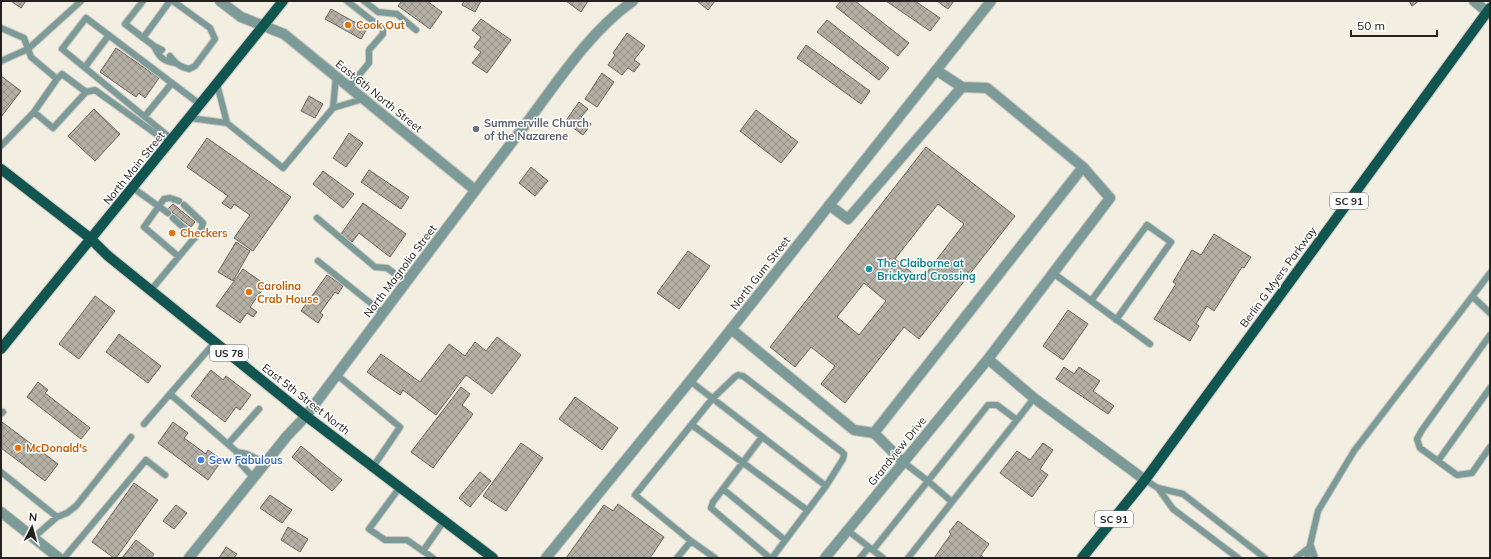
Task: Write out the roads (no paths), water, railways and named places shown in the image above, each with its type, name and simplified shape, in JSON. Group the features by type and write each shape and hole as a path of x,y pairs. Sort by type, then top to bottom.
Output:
{"main road":[{"name":"North Main Street","path":"1,349 90,238 201,105 282,1"},
{"name":"Berlin G Myers Parkway","path":"1082,558 1145,480 1489,11"},
{"name":"US 78","path":"1,169 90,238"},
{"name":"East 5th Street North","path":"90,238 107,254 306,416 444,521 486,556"}],"street":[{"name":"East 6th North Street","path":"220,1 241,17 284,34 475,190"},
{"name":"North Magnolia Street","path":"189,558 287,436 306,416 475,190 591,39 620,10 633,1"},
{"name":"North Gum Street","path":"546,558 690,381 991,1"},
{"path":"1474,1 1489,11"},
{"path":"874,433 1083,167 987,88 962,87 936,70"},
{"path":"829,205 848,219 962,87"},
{"name":"Grandview Drive","path":"825,558 988,359 1110,198 1083,167"},
{"path":"731,329 854,430 874,433 903,462"},
{"path":"988,359 1034,398 1145,480"},
{"path":"1,512 59,558"}],"lane":[{"path":"1,61 28,50 81,1"},
{"path":"143,1 125,24 154,46 162,50"},
{"path":"143,38 170,1"},
{"path":"154,46 162,59 175,63 182,68 189,69 196,66 215,39 210,28 173,1"},
{"path":"347,1 383,29 383,34 369,50 369,63 348,87"},
{"path":"364,1 378,12 397,14 416,30"},
{"path":"171,142 145,116 62,49 86,18 201,105"},
{"path":"1,28 24,38 31,57 57,79"},
{"path":"85,67 109,35"},
{"path":"170,56 175,63"},
{"path":"1,146 34,112 62,74 86,92"},
{"path":"190,118 227,123 284,168 333,108 336,76"},
{"path":"145,116 172,83"},
{"path":"217,84 227,123"},
{"path":"34,112 54,128 86,92 95,90 171,142"},
{"path":"333,108 363,99"},
{"path":"133,188 171,216 195,238"},
{"path":"151,290 178,256 195,238 201,230 203,223 182,203 170,198 164,199 144,227 178,256"},
{"path":"317,218 375,267 387,268 406,282"},
{"path":"1090,301 1147,224 1171,242 1116,320"},
{"path":"318,261 383,313"},
{"path":"1053,273 1150,344"},
{"path":"1307,558 1318,511 1335,480 1354,451 1490,273"},
{"path":"1472,297 1490,313"},
{"path":"1490,335 1417,439 1420,448 1457,475 1472,473 1490,447"},
{"path":"144,424 215,342"},
{"path":"337,375 400,427 373,467"},
{"path":"715,558 691,541 635,495 712,399 735,377 738,375 744,376 844,454 843,459 826,486 771,558 712,511 711,508 713,502 762,437"},
{"path":"690,381 826,486"},
{"path":"1438,461 1490,388"},
{"path":"170,394 237,452 247,454 266,463"},
{"path":"908,558 1034,398"},
{"path":"860,558 871,548 928,481 988,405 997,405 1017,420"},
{"path":"228,444 259,409"},
{"path":"692,425 808,510"},
{"path":"33,538 57,517 67,514 76,506 131,437"},
{"path":"237,452 238,461 254,478"},
{"path":"64,558 146,460 166,475"},
{"path":"903,462 952,502"},
{"path":"1,472 57,517"},
{"path":"1145,480 1158,488 1183,494 1265,558"},
{"path":"400,487 369,529 385,540 407,540 433,558"},
{"path":"1158,488 1173,509 1234,557"},
{"path":"723,489 785,540"},
{"path":"423,551 444,521"},
{"path":"848,530 883,558"},
{"path":"677,558 691,541"},
{"path":"1296,558 1311,546"},
{"path":"1311,546 1315,558"}],"place":[{"name":"Cook Out","path":"348,25"},
{"name":"Summerville Church of the Nazarene","path":"476,129"},
{"name":"Checkers","path":"172,233"},
{"name":"The Claiborne at Brickyard Crossing","path":"869,269"},
{"name":"Carolina Crab House","path":"249,292"},
{"name":"McDonald's","path":"18,448"},
{"name":"Sew Fabulous","path":"201,460"}]}
